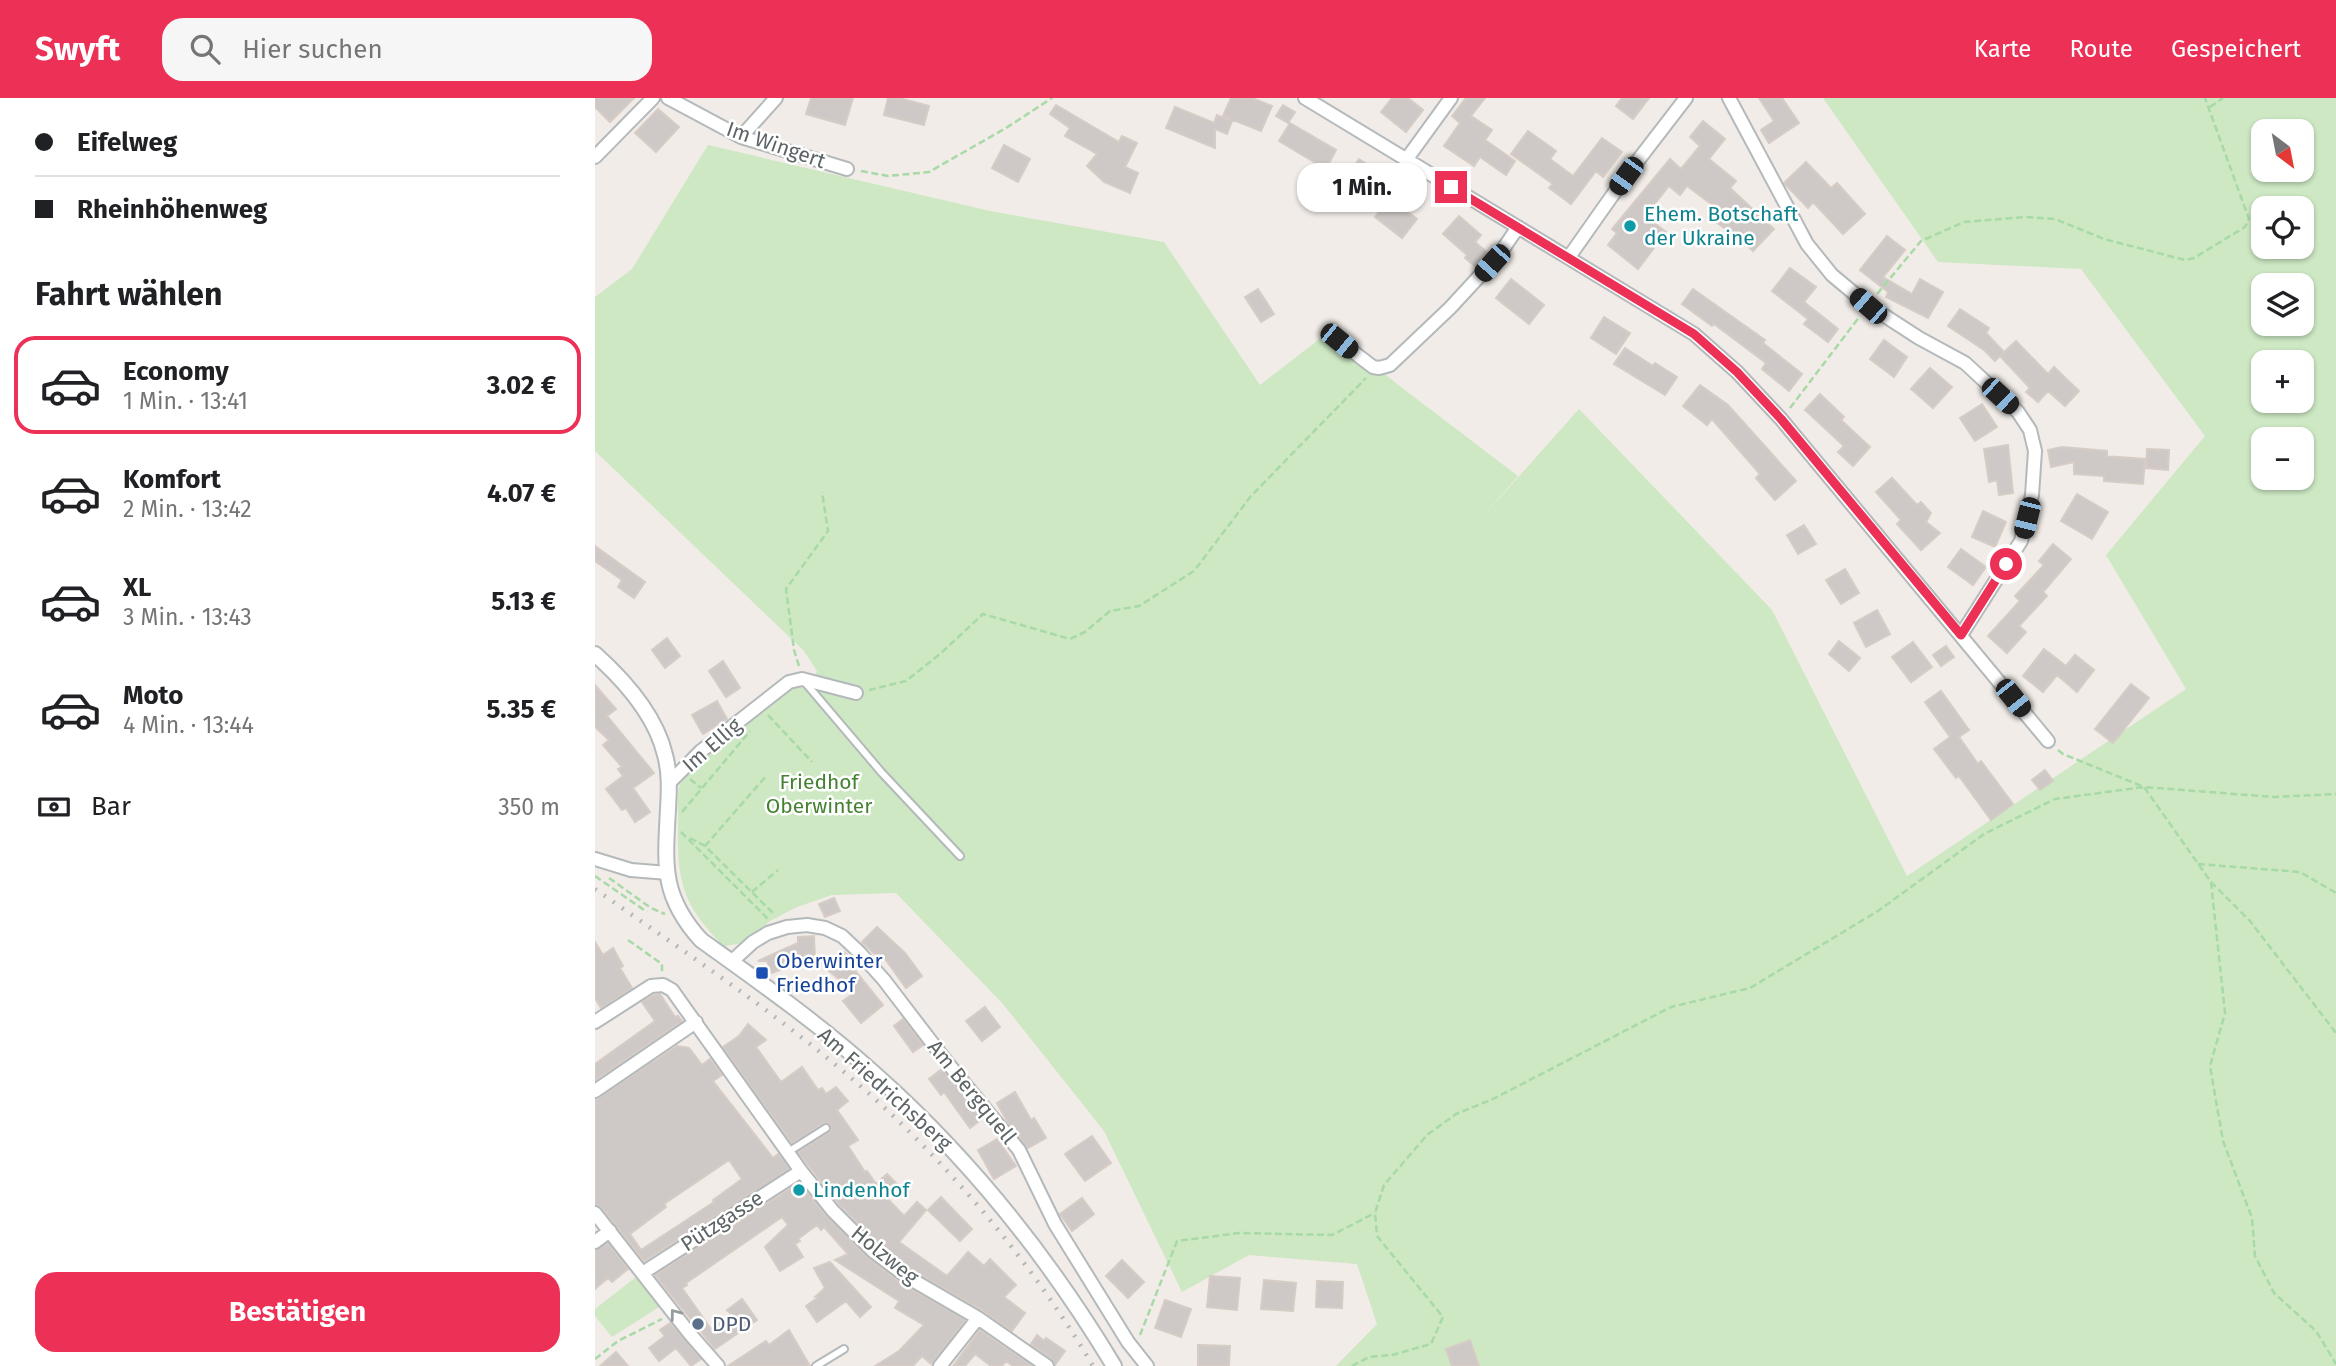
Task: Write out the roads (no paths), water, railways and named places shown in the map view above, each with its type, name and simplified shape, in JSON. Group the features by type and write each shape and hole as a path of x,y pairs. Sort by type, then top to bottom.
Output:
{"street":[{"path":"595,157 653,98"},
{"name":"Im Wingert","path":"668,98 741,137 847,169"},
{"path":"741,137 776,98"},
{"path":"1305,98 1694,334 1737,372 1781,419 2048,741"},
{"path":"1406,160 1451,98"},
{"path":"1569,257 1686,98"},
{"path":"1729,98 1807,244 1832,275 1868,306 1965,363 2018,412 2030,430 2035,452 2032,495 2021,541 1961,635"},
{"path":"1339,341 1375,368 1393,363 1427,332 1499,255 1518,227"},
{"name":"Im Ellig","path":"595,654 633,694 651,722 666,755 669,783"},
{"path":"802,679 856,693"},
{"name":"Im Ellig","path":"669,783 701,751 789,682 802,679"},
{"name":"Am Friedrichsberg","path":"669,783 666,846 668,873 676,907 687,924 701,940 819,1028 875,1074 955,1153 994,1195 1028,1238 1079,1310 1114,1366"},
{"path":"597,865 668,873"},
{"name":"Am Bergquell","path":"731,962 753,942 768,933 807,925 825,928 842,936 859,952 1019,1150 1037,1182 1055,1224 1147,1366"},
{"name":"Holzweg","path":"595,1022 657,986 672,989 801,1171 833,1211 874,1252 909,1278 978,1318 1047,1366"},
{"path":"595,1091 696,1022"},
{"name":"Pützgasse","path":"644,1272 801,1171"},
{"path":"595,1213 718,1366"},
{"path":"595,1242 610,1231"},
{"path":"940,1366 978,1318"}],"lane":[{"path":"802,679 873,763 960,856"},
{"path":"788,1152 826,1128"},
{"path":"816,1366 844,1349"}],"railway":[{"path":"595,889 774,1016 875,1099 937,1160 994,1225 1046,1294 1093,1366"}],"place":[{"name":"Ehem. Botschaft der Ukraine","path":"1630,226"},
{"name":"Oberwinter Friedhof","path":"762,973"},
{"name":"Lindenhof","path":"799,1190"},
{"name":"DPD","path":"698,1324"}],"park label":[{"name":"Friedhof Oberwinter","path":"819,794"}]}
